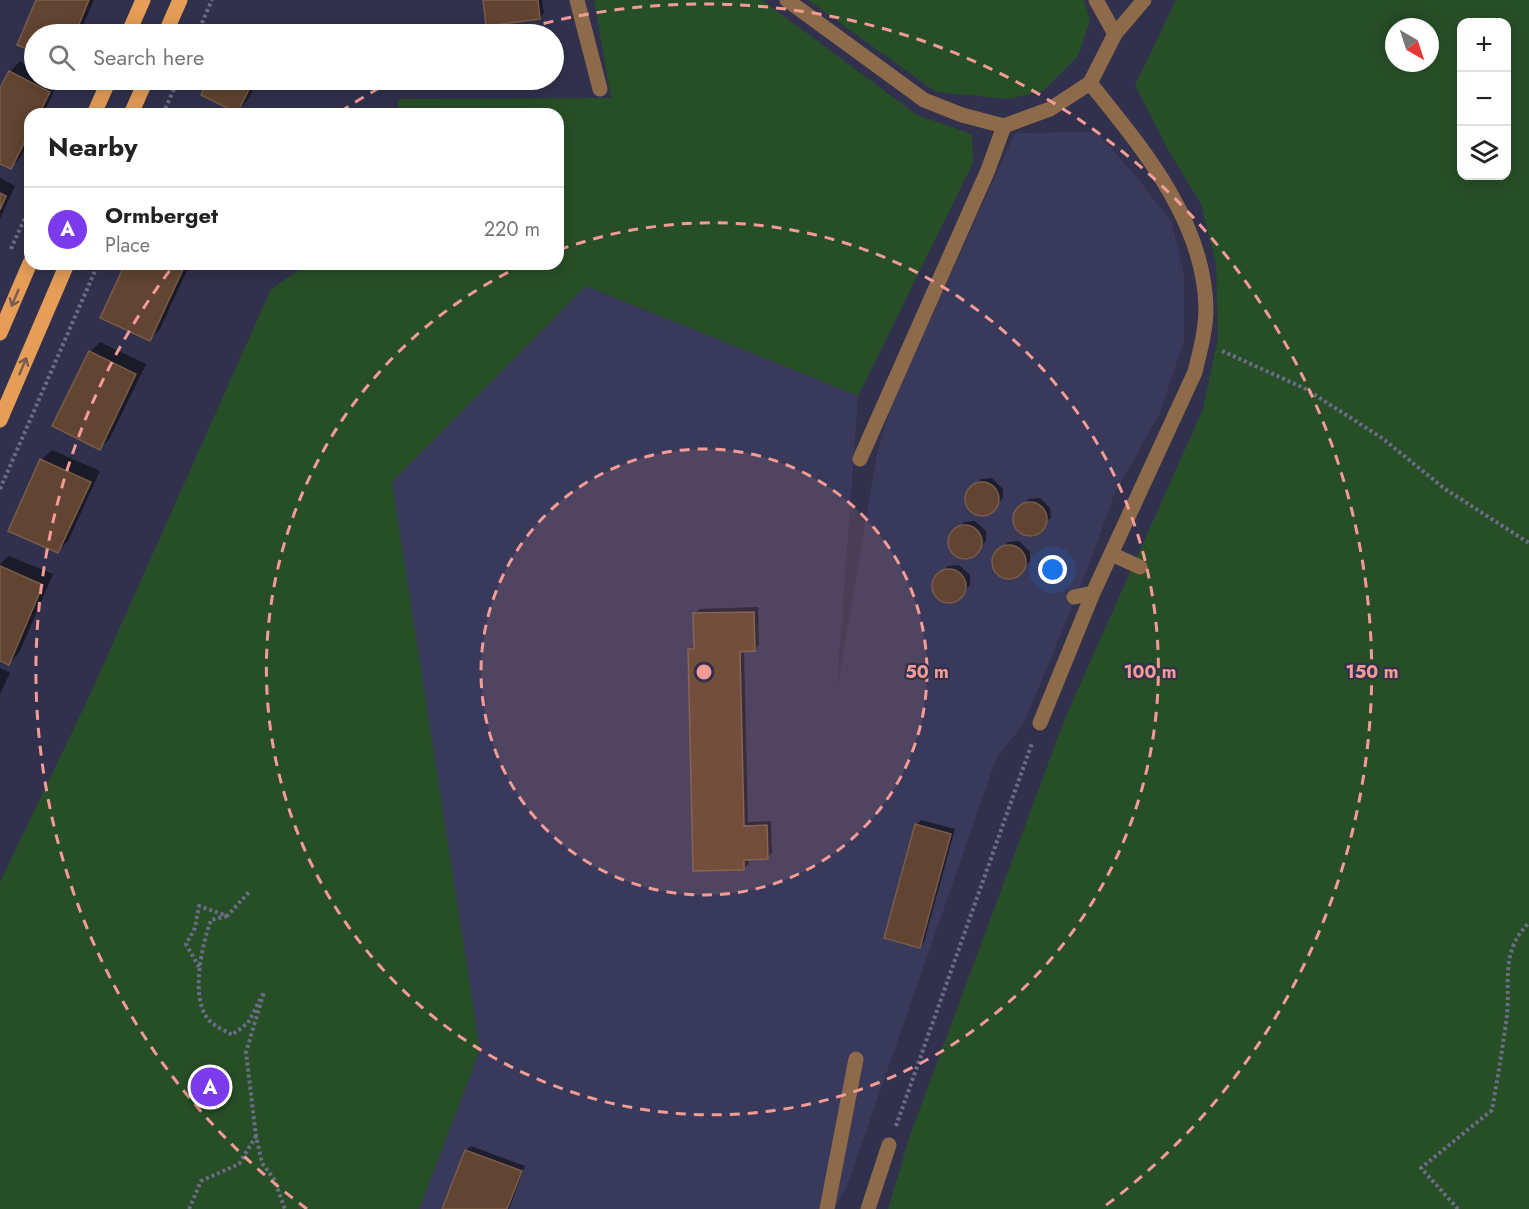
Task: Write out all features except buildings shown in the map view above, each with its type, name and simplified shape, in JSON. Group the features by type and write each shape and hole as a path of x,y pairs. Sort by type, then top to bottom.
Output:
{"main road":[{"path":"132,24 143,0"},
{"path":"169,24 180,0"},
{"path":"97,108 105,90"},
{"path":"134,108 142,90"},
{"path":"0,333 27,270"},
{"path":"0,420 64,270"}],"street":[{"path":"577,0 600,89"},
{"path":"787,0 924,100 962,115 1004,126 1050,108 1090,82 1115,34 1144,0"},
{"path":"1096,0 1115,34"},
{"path":"1040,723 1093,592 1183,399 1202,343 1206,309 1202,274 1193,242 1148,155 1090,82"},
{"path":"860,459 988,170 1004,126"},
{"path":"1111,554 1140,567"},
{"path":"1074,597 1093,592"},
{"path":"827,1209 856,1059"},
{"path":"868,1209 889,1145"}],"path":[{"path":"201,24 212,0"},
{"path":"166,108 174,90"},
{"path":"9,254 24,220"},
{"path":"0,489 95,270"},
{"path":"1202,343 1304,388 1382,438 1445,489 1529,543"},
{"path":"889,1145 1040,723"},
{"path":"251,890 227,915 211,920 202,945 200,994 210,1023 232,1035 248,1023 264,993 246,1052 256,1136 262,1163 274,1179 285,1209"},
{"path":"200,968 186,944 195,928 200,906 227,915"},
{"path":"1458,1209 1421,1168 1492,1110 1507,1020 1508,962 1516,936 1529,923"},
{"path":"189,1209 201,1181 239,1164 256,1136"}],"shaded area":[{"path":"1097,132 1139,180 1172,223 1184,275 1184,340 1160,413 1114,495 1090,563 1024,723 996,759 847,1186 834,1209 419,1209 480,1050 391,482 585,286 858,396 837,688 877,454 891,405 1015,133"}],"green space":[{"path":"594,0 762,0 917,115 972,134 973,163 858,396 586,286 392,482 480,1050 419,1209 0,1209 0,882 88,699 271,289 299,270 564,270 564,108 399,108 398,99 611,98"},
{"path":"808,0 1084,0 1090,20 1078,56 1043,91 1008,99 936,92"},
{"path":"1176,0 1529,0 1529,1209 888,1209 910,1135 1065,718 1203,409 1218,338 1216,263 1201,204 1167,148 1135,85"}],"place":[{"name":"Ormberget","path":"210,1087"}]}
